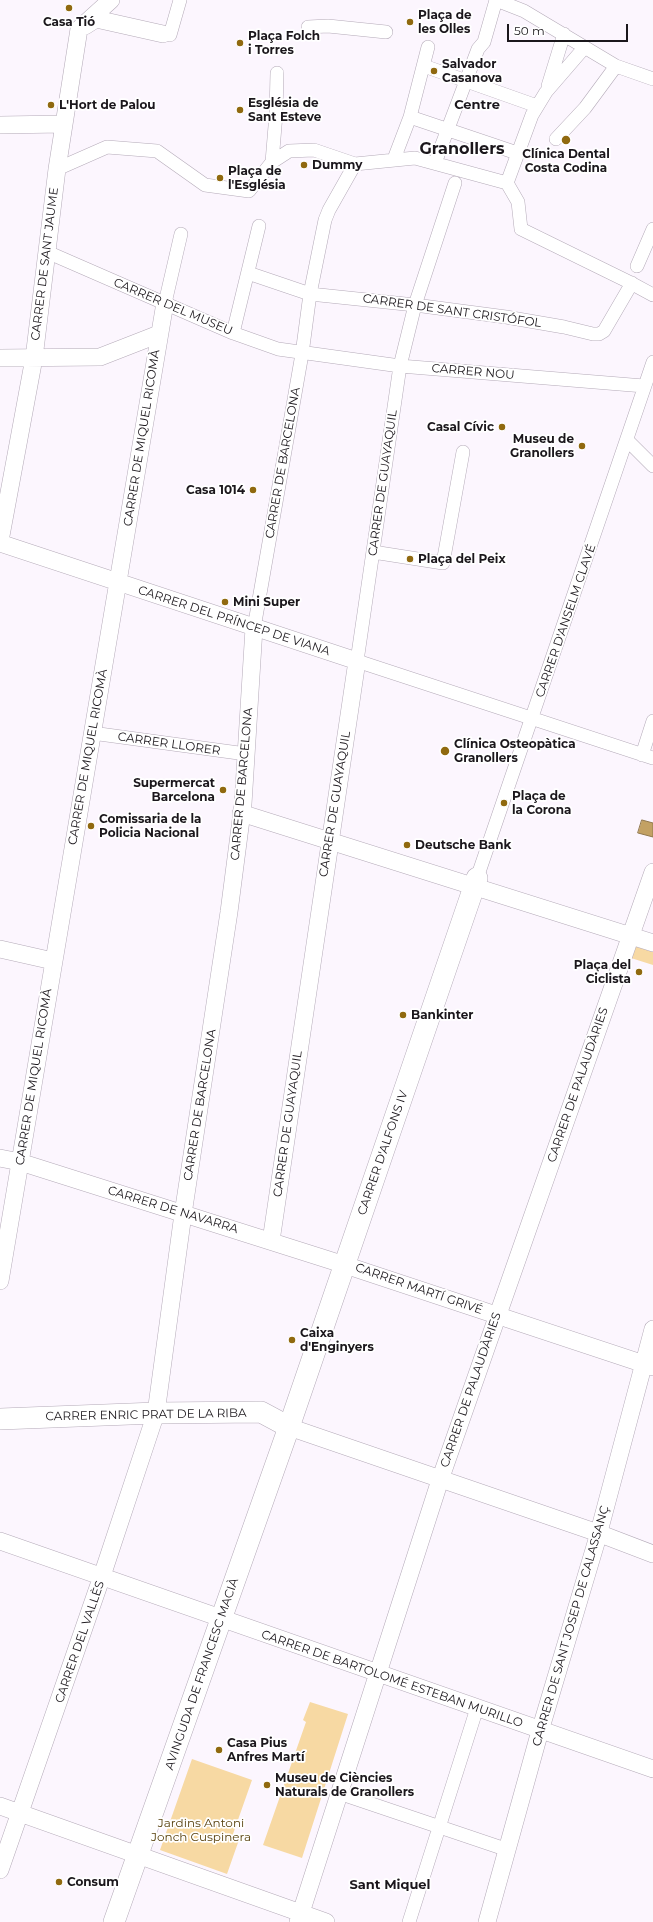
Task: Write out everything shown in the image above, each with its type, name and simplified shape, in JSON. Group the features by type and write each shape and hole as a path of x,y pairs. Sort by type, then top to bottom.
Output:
{"street":[{"path":"79,29 111,0"},
{"path":"79,29 96,19 170,35 180,0"},
{"path":"435,163 471,66 478,49 484,42 496,0 526,5 584,48 616,66 653,79"},
{"path":"308,28 328,26 386,32"},
{"name":"CARRER DE SANT JAUME","path":"0,542 34,358 63,124 79,29"},
{"path":"546,92 564,34"},
{"path":"394,160 410,117 428,47"},
{"path":"507,182 532,115 537,106 546,92 584,48"},
{"path":"425,63 466,81 537,106"},
{"path":"556,139 585,108 616,66"},
{"path":"272,162 276,114 277,73"},
{"path":"410,117 517,153"},
{"path":"0,125 63,124"},
{"path":"57,169 107,147 157,151 205,185 249,191 272,162 289,151 314,150 355,164 415,158 507,182 518,202 520,229 632,277 653,295"},
{"name":"CARRER DE BARCELONA","path":"156,1413 183,1214 230,912 246,754 254,628 302,354 310,294 325,220 325,209 355,164"},
{"name":"CARRER DE GUAYAQUIL","path":"271,1241 400,366 415,305 455,184"},
{"path":"234,333 258,226"},
{"path":"632,277 653,229"},
{"name":"CARRER DE MIQUEL RICOMÀ","path":"0,1281 159,334 181,234"},
{"name":"CARRER DEL MUSEU","path":"47,252 234,333 278,349 302,354"},
{"name":"CARRER DE SANT CRISTÓFOL","path":"248,273 310,294 415,305 506,317 564,327 593,334 599,334 604,331 632,277"},
{"path":"0,358 100,358 159,334"},
{"name":"CARRER NOU","path":"302,354 400,366 644,386"},
{"name":"CARRER D'ANSELM CLAVÉ","path":"476,882 628,441 644,386 653,362"},
{"path":"628,441 653,466"},
{"path":"373,552 443,563 463,452"},
{"name":"CARRER DEL PRÍNCEP DE VIANA","path":"0,542 118,583 468,697 532,720"},
{"path":"532,720 647,756 653,721"},
{"name":"CARRER LLORER","path":"92,733 246,754"},
{"path":"241,813 476,882 653,943"},
{"name":"CARRER DE PALAUDÀRIES","path":"299,1918 440,1480 653,872"},
{"name":"CARRER D'ALFONS IV","path":"289,1427 476,882"},
{"path":"0,949 53,961"},
{"name":"CARRER DE NAVARRA","path":"0,1158 20,1162 345,1264"},
{"name":"CARRER MARTÍ GRIVÉ","path":"345,1264 648,1366"},
{"name":"CARRER DE SANT JOSEP DE CALASSANÇ","path":"487,1922 540,1731 648,1366 653,1329"},
{"name":"CARRER ENRIC PRAT DE LA RIBA","path":"0,1419 156,1413 261,1412 289,1427"},
{"name":"CARRER DEL VALLÈS","path":"0,1870 102,1576 156,1413"},
{"path":"289,1427 598,1533 653,1554"},
{"name":"AVINGUDA DE FRANCESC MACIÀ","path":"114,1922 289,1427"},
{"name":"CARRER DE BARTOLOMÉ ESTEBAN MURILLO","path":"0,1541 221,1619 378,1672 540,1731 653,1769"},
{"path":"409,1922 477,1708"},
{"path":"339,1793 508,1850"},
{"path":"0,1806 138,1855 299,1918 326,1922"}],"green space":[{"path":"632,945 653,952 653,965 631,958"},
{"path":"310,1702 348,1714 302,1858 263,1845 306,1722 303,1720"},
{"name":"Jardins Antoni Jonch Cuspinera","path":"192,1759 252,1780 233,1834 240,1837 227,1874 160,1850"}],"shaded area":[{"path":"642,820 653,823 653,837 638,833"}],"place":[{"name":"Casa Tió","path":"69,8"},
{"name":"Plaça de les Olles","path":"410,22"},
{"name":"Plaça Folch i Torres","path":"240,43"},
{"name":"Salvador Casanova","path":"434,71"},
{"name":"L'Hort de Palou","path":"51,105"},
{"name":"Església de Sant Esteve","path":"240,110"},
{"name":"Clínica Dental Costa Codina","path":"566,140"},
{"name":"Dummy","path":"304,165"},
{"name":"Plaça de l'Església","path":"220,178"},
{"name":"Casal Cívic","path":"502,427"},
{"name":"Museu de Granollers","path":"582,446"},
{"name":"Casa 1014","path":"253,490"},
{"name":"Plaça del Peix","path":"410,559"},
{"name":"Mini Super","path":"225,602"},
{"name":"Clínica Osteopàtica Granollers","path":"445,751"},
{"name":"Supermercat Barcelona","path":"223,790"},
{"name":"Plaça de la Corona","path":"504,803"},
{"name":"Comissaria de la Policia Nacional","path":"91,826"},
{"name":"Deutsche Bank","path":"407,845"},
{"name":"Plaça del Ciclista","path":"639,972"},
{"name":"Bankinter","path":"403,1015"},
{"name":"Caixa d'Enginyers","path":"292,1340"},
{"name":"Casa Pius Anfres Martí","path":"219,1750"},
{"name":"Museu de Ciències Naturals de Granollers","path":"267,1785"},
{"name":"Consum","path":"59,1882"}],"district":[{"name":"Centre","path":"477,105"},
{"name":"Granollers","path":"462,149"},
{"name":"Sant Miquel","path":"390,1885"}]}
